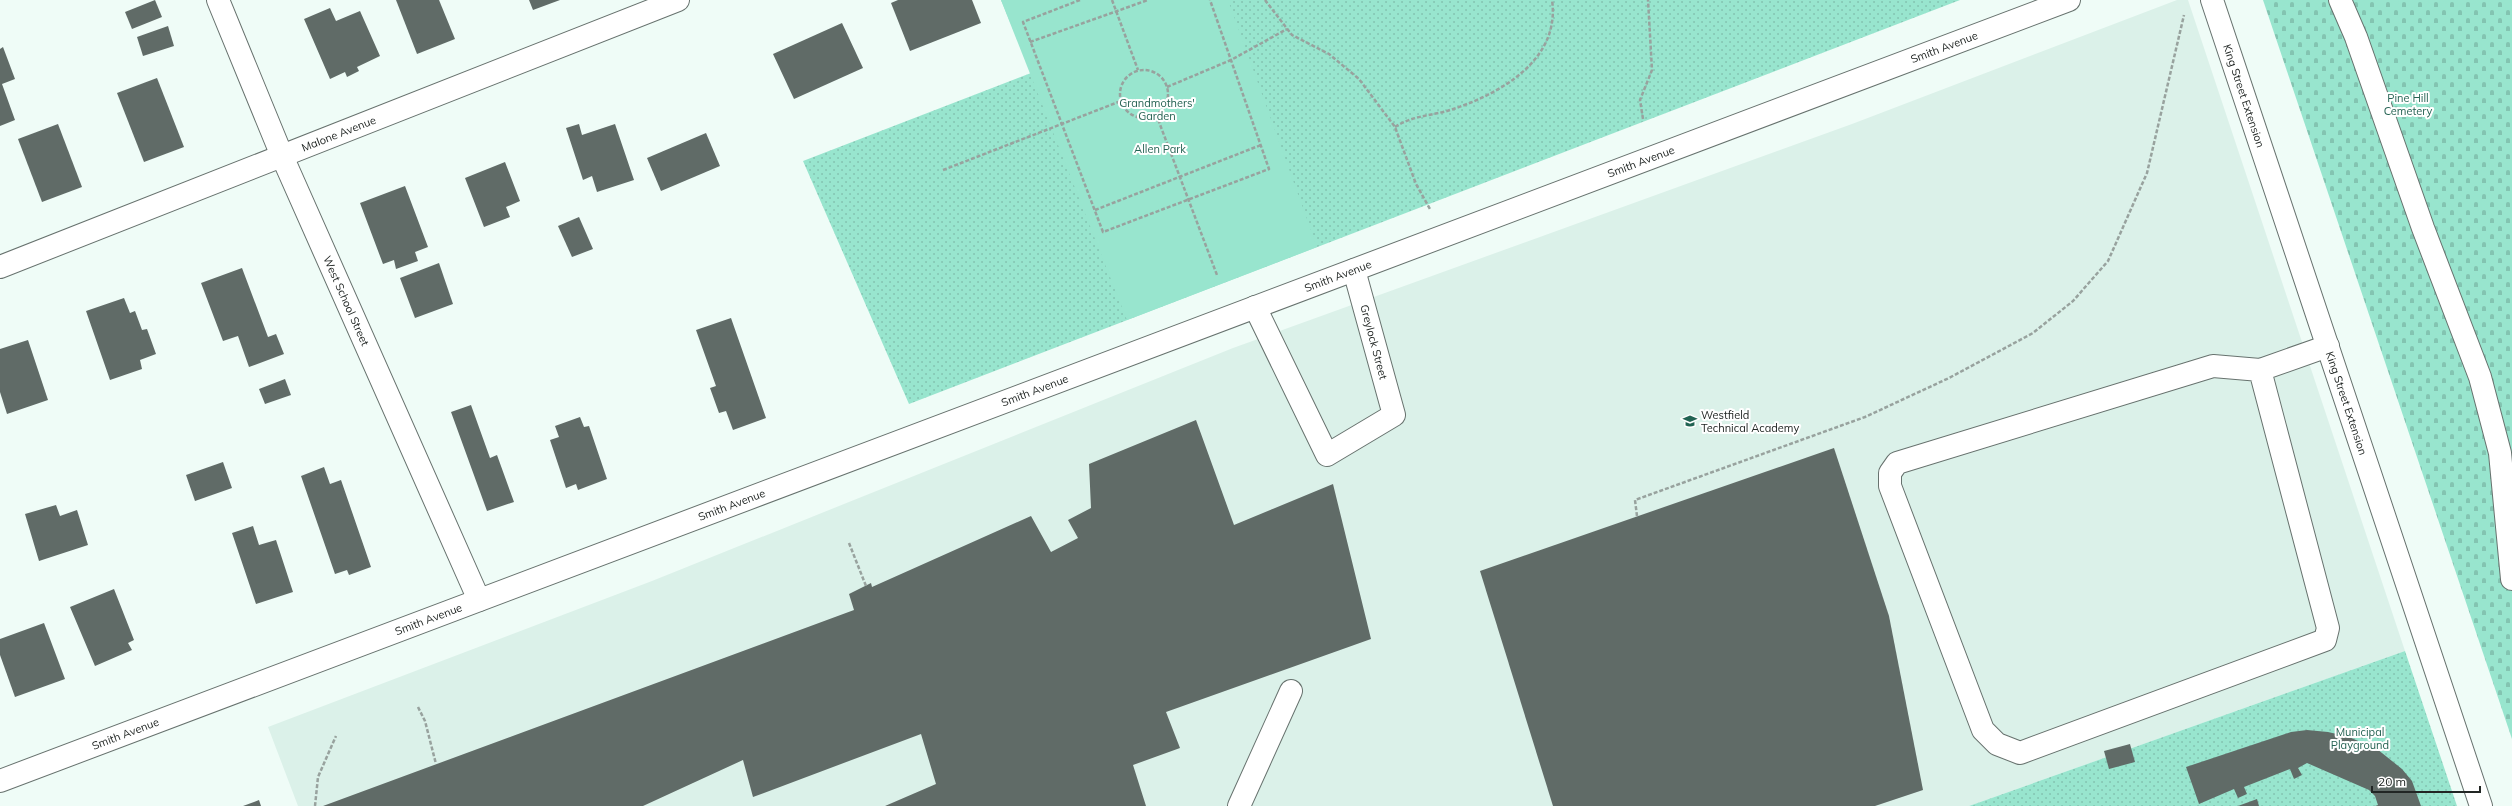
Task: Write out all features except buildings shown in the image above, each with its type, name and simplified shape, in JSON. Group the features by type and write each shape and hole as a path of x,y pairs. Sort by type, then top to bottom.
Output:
{"street":[{"name":"West School Street","path":"218,0 282,156 479,600"},
{"name":"Malone Avenue","path":"0,267 678,0"},
{"name":"Smith Avenue","path":"0,781 2069,0"},
{"name":"King Street Extension","path":"2212,0 2481,806"},
{"path":"2340,0 2356,37 2423,228 2480,377 2500,453 2512,579"},
{"name":"Greylock Street","path":"1255,307 1327,455 1394,415 1354,270"},
{"path":"2260,370 2328,628 2325,640 2020,753 1997,744 1983,730 1890,486 1890,473 1897,463 2213,366 2260,370 2328,346"},
{"path":"1239,806 1291,691"}],"path":[{"path":"1080,0 1023,22 1103,232 1269,169 1210,0"},
{"path":"1112,0 1138,70"},
{"path":"1030,42 1148,0"},
{"path":"1265,0 1292,35 1329,54 1359,79 1395,127 1416,184 1444,236"},
{"path":"1395,127 1416,116 1446,111 1486,96 1519,76 1538,55 1547,41 1551,24 1552,0"},
{"path":"1643,119 1640,100 1652,70 1648,0"},
{"path":"1637,516 1635,500 1866,417 1949,378 2033,333 2073,301 2108,261 2147,173 2185,10"},
{"path":"1167,87 1231,60 1287,29"},
{"path":"1138,70 1152,71 1159,75 1167,87 1166,103 1156,114 1142,117 1136,116 1124,107 1121,101 1120,93 1125,79 1138,70"},
{"path":"944,170 1062,126 1121,101"},
{"path":"1156,114 1190,200 1217,275"},
{"path":"1095,210 1261,145"},
{"path":"849,543 866,586"},
{"path":"418,707 425,721 436,764"},
{"path":"315,806 318,777 336,736"}],"shaded area":[{"name":"Westfield Technical Academy","path":"2177,0 2188,0 2405,651 1969,806 298,806 268,727 652,581 1233,348 1852,124"}],"green space":[{"name":"Allen Park","path":"1001,0 1960,0 909,404 803,161 1031,73"},
{"name":"Grandmothers' Garden","path":"1001,0 1228,0 1317,247 1127,320"},
{"name":"Pine Hill Cemetery","path":"2263,0 2512,0 2512,739"},
{"name":"Municipal Playground","path":"2405,651 2457,806 1969,806"}],"place":[{"name":"Westfield Technical Academy","path":"1690,421"}]}
